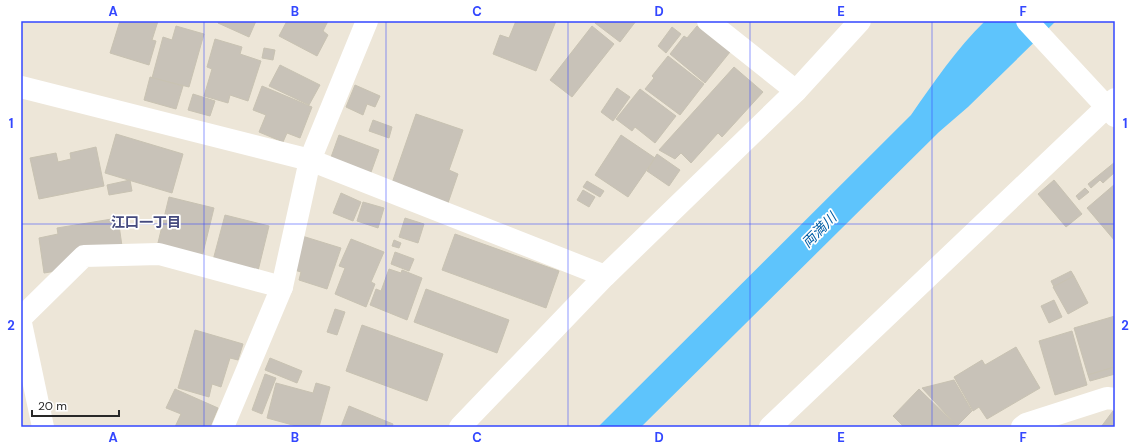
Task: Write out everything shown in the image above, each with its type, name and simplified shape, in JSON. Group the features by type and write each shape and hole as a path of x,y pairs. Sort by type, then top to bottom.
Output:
{"street":[{"path":"223,427 282,287 310,160 367,21"},
{"path":"708,21 796,91"},
{"path":"460,427 605,276 796,91 860,21"},
{"path":"770,427 1108,104 1027,21"},
{"path":"21,87 310,160 605,276"},
{"path":"21,318 84,256 159,254 282,287"},
{"path":"21,322 43,427"},
{"path":"1022,427 1026,424 1107,398 1115,399"}],"water":[{"name":"両満川","path":"985,21 1056,21 968,107 939,132 641,427 598,427 911,115 955,54"}],"building":[{"path":"120,21 158,21 152,40 156,41 149,65 110,53"},
{"path":"219,21 256,21 249,37 218,23"},
{"path":"287,21 328,21 323,31 328,35 317,56 279,36"},
{"path":"516,21 556,21 536,71 493,54 500,35 509,38"},
{"path":"596,21 636,21 620,42 595,23"},
{"path":"176,26 204,34 189,87 152,78 163,37 172,40"},
{"path":"592,26 614,44 572,97 550,80"},
{"path":"697,26 730,52 705,83 670,54 684,36 687,38"},
{"path":"672,27 681,34 666,53 658,46"},
{"path":"215,39 242,47 240,54 261,61 248,101 230,95 228,103 204,96 212,69 207,67"},
{"path":"264,48 275,50 273,60 262,58"},
{"path":"668,56 704,84 680,115 645,89 654,78 652,76"},
{"path":"280,65 320,85 309,105 269,86"},
{"path":"734,67 763,92 722,137 718,133 691,163 681,153 675,159 659,150"},
{"path":"150,77 183,86 176,109 144,100"},
{"path":"355,85 380,96 375,107 367,104 363,115 346,107"},
{"path":"262,86 312,107 300,138 287,133 283,142 259,132 266,115 253,110"},
{"path":"617,88 630,97 613,121 601,112"},
{"path":"640,89 676,116 655,143 635,127 632,131 616,119"},
{"path":"193,94 215,101 210,116 188,110"},
{"path":"416,114 463,130 449,170 458,174 448,203 392,183"},
{"path":"373,120 392,127 389,138 369,131"},
{"path":"116,134 183,154 172,193 105,173"},
{"path":"339,135 379,150 370,175 330,160"},
{"path":"621,135 655,158 628,197 595,175"},
{"path":"96,147 104,186 39,199 30,158 56,153 58,162 71,159 70,153"},
{"path":"657,154 680,170 669,186 647,171"},
{"path":"1115,162 1115,172 1103,183 1100,180 1091,188 1088,184"},
{"path":"130,180 132,191 109,195 107,185"},
{"path":"1054,180 1082,214 1066,227 1038,194"},
{"path":"587,181 604,191 600,197 583,187"},
{"path":"1115,184 1115,198 1108,190"},
{"path":"1085,188 1089,192 1079,200 1076,196"},
{"path":"583,190 595,197 589,207 577,200"},
{"path":"1108,190 1115,198 1115,241 1087,208"},
{"path":"341,193 361,202 353,221 333,213"},
{"path":"169,197 214,208 202,257 157,247"},
{"path":"363,202 384,208 378,228 357,221"},
{"path":"225,215 269,226 257,275 212,264"},
{"path":"118,218 124,260 44,273 39,238 58,234 57,228"},
{"path":"405,218 424,224 418,243 399,237"},
{"path":"455,234 559,271 546,308 442,270"},
{"path":"302,236 341,248 327,289 299,280 301,272 291,269"},
{"path":"351,239 384,252 371,282 375,284 366,307 335,294 345,268 339,266"},
{"path":"394,240 401,243 399,248 392,246"},
{"path":"395,252 414,259 409,271 391,264"},
{"path":"389,269 401,273 402,270 422,278 407,320 370,305 376,289 381,291"},
{"path":"1071,271 1074,276 1054,287 1051,281"},
{"path":"1074,276 1088,303 1068,314 1053,287"},
{"path":"426,289 509,320 497,353 414,322"},
{"path":"1054,300 1062,317 1049,323 1041,306"},
{"path":"335,309 345,312 337,335 327,332"},
{"path":"1115,316 1115,367 1088,375 1074,328"},
{"path":"362,325 443,354 427,401 346,371"},
{"path":"195,330 243,344 238,360 230,358 221,387 212,384 209,397 178,388"},
{"path":"1072,331 1087,385 1055,395 1039,341"},
{"path":"1016,347 1040,388 987,419 979,407 973,411 954,377 982,360 985,365"},
{"path":"270,358 302,371 297,383 265,370"},
{"path":"1114,367 1115,374 1090,381 1088,375"},
{"path":"265,374 276,378 262,414 252,410"},
{"path":"954,380 972,411 957,426 922,388"},
{"path":"276,383 313,393 316,383 330,387 319,427 300,427 267,418"},
{"path":"175,389 218,408 210,427 175,427 181,414 166,408"},
{"path":"919,389 958,427 904,427 893,416"},
{"path":"349,406 393,424 392,427 341,427"},
{"path":"1113,411 1115,413 1115,427 1101,427"}],"district":[{"name":"江口一丁目","path":"146,222"}]}
